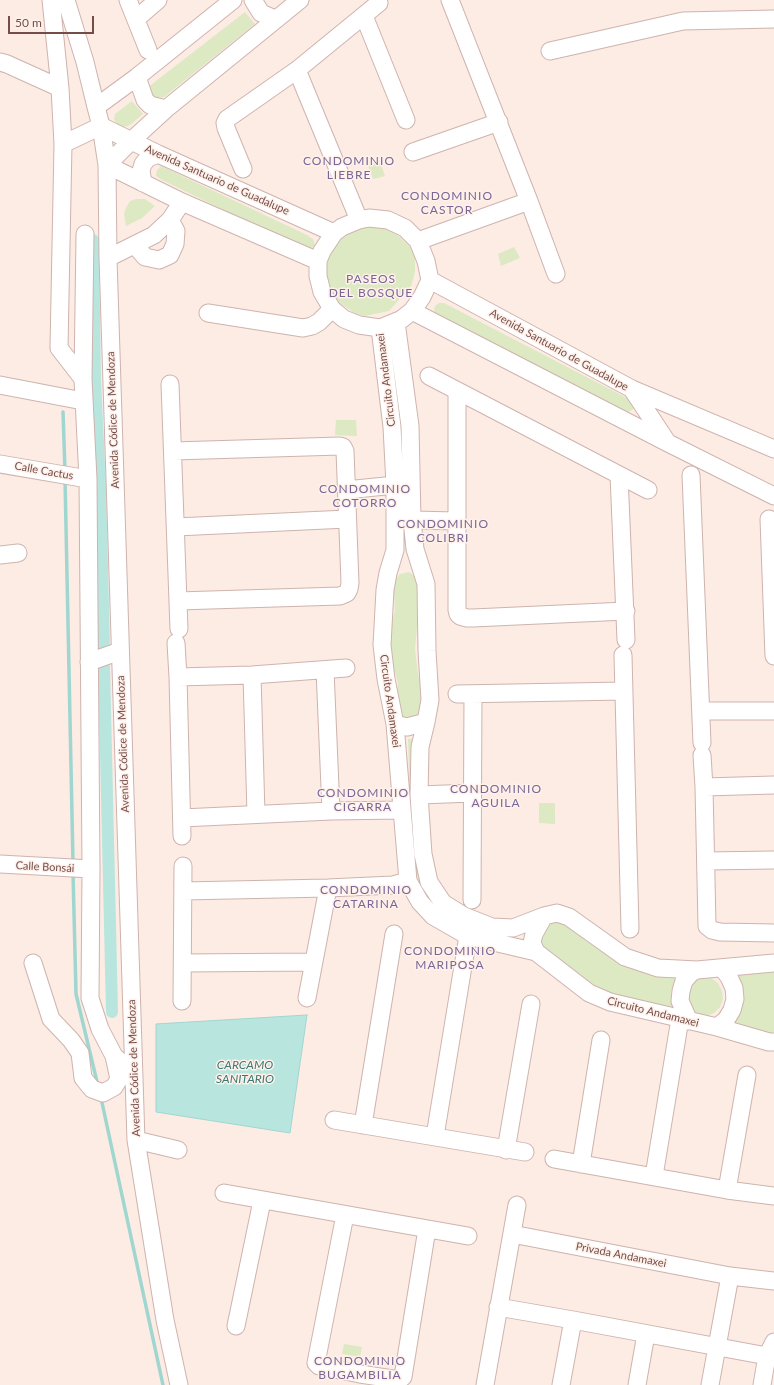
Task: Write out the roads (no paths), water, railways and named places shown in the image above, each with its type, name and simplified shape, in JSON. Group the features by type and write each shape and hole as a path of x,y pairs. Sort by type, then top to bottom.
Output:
{"street":[{"path":"50,0 60,88 63,144 59,348 82,379"},
{"name":"Avenida Códice de Mendoza","path":"66,0 85,62 101,126 107,165 108,258 136,1140 165,1320 179,1385"},
{"path":"128,0 148,50"},
{"path":"136,19 158,0"},
{"path":"96,107 137,77 233,0"},
{"path":"253,0 261,13 275,20"},
{"path":"300,0 166,108 107,165 182,202 318,261"},
{"path":"450,0 499,122 556,274"},
{"path":"243,169 226,128 225,124 227,119 297,70 380,3"},
{"path":"364,16 406,120"},
{"path":"550,51 683,21 774,19"},
{"path":"0,62 60,88"},
{"path":"297,70 359,220"},
{"path":"137,77 145,100 150,104 166,108"},
{"path":"414,152 499,122"},
{"path":"139,181 143,164 148,158 164,157 153,139 149,124"},
{"path":"63,144 101,126"},
{"name":"Avenida Santuario de Guadalupe","path":"101,126 164,157 334,233"},
{"path":"108,208 120,183 127,180 139,181"},
{"path":"418,241 529,201"},
{"path":"108,258 154,235 170,220 182,202"},
{"path":"369,218 388,220 405,228 418,241 426,261 430,280 422,297 412,311 396,322 380,328 359,325 344,319 332,309 322,292 318,276 318,261 334,233 342,227 359,220 369,218"},
{"path":"135,245 145,257 159,260 170,255 175,244 176,231 170,220"},
{"path":"34,963 51,1020 71,1040 80,1053 83,1078 92,1089 103,1093 114,1087 119,1079 114,1056 100,1029 90,998 91,869 88,479 82,379 85,234"},
{"name":"Avenida Santuario de Guadalupe","path":"430,280 632,389 668,443"},
{"path":"208,313 303,328 312,326 319,322 332,309"},
{"name":"Avenida Santuario de Guadalupe","path":"412,311 774,496"},
{"name":"Circuito Andamaxei","path":"396,322 410,426 412,520 415,549 426,584 427,651 430,700 420,747 419,795 423,854 429,882 443,903 464,916 492,927 513,928 544,916 557,913 569,917 625,956 658,968 697,970 774,963"},
{"name":"Circuito Andamaxei","path":"380,328 392,427 388,486 395,550 388,573 385,590 382,645 386,679 395,724 395,810 401,883 433,916 468,936 536,952 589,993 610,1002 683,1023 716,1027 769,1042 774,1042"},
{"path":"429,376 648,490"},
{"path":"170,384 178,601 178,677 182,836"},
{"path":"0,385 83,401"},
{"path":"632,389 774,449"},
{"path":"457,391 456,610 460,616 473,618 626,611"},
{"path":"623,420 638,415 644,407"},
{"path":"173,451 343,447 345,451 350,583 349,589 346,593 340,596 178,601"},
{"name":"Calle Cactus","path":"0,464 88,479"},
{"path":"619,475 626,611 624,691 630,929"},
{"path":"691,475 702,712 707,926 712,930 720,932 774,932"},
{"path":"752,485 774,480"},
{"path":"346,490 388,486"},
{"path":"176,527 347,519"},
{"path":"769,519 772,563 774,656"},
{"path":"412,520 456,521"},
{"path":"0,555 18,553"},
{"path":"388,573 390,570 404,565 420,566"},
{"path":"89,662 120,652"},
{"path":"178,677 252,675 346,668"},
{"path":"325,670 331,811"},
{"path":"252,675 256,814"},
{"path":"472,900 473,794 465,694 624,691"},
{"path":"702,712 774,711"},
{"path":"395,724 407,727 426,722"},
{"path":"704,787 774,785"},
{"path":"419,795 473,794"},
{"path":"182,818 331,811 395,810"},
{"path":"706,861 774,860"},
{"name":"Calle Bonsái","path":"0,864 91,869"},
{"path":"182,1001 183,866"},
{"path":"184,891 328,888 401,883"},
{"path":"307,998 328,888"},
{"path":"536,952 532,943 534,934 544,916"},
{"path":"363,1124 394,934"},
{"path":"435,1136 468,936"},
{"path":"183,964 313,962"},
{"path":"716,1027 726,1020 732,1010 735,999 732,982 722,968"},
{"path":"654,1176 683,1023 680,1001 681,991 684,981 691,973 697,970"},
{"path":"506,1150 531,1004"},
{"path":"581,1164 601,1040"},
{"path":"114,1056 134,1075"},
{"path":"727,1190 747,1075"},
{"path":"334,1120 525,1152"},
{"path":"136,1140 178,1150"},
{"path":"554,1159 727,1190 774,1196"},
{"path":"224,1194 468,1236"},
{"path":"236,1326 262,1201"},
{"path":"485,1385 517,1205"},
{"path":"345,1215 316,1363 319,1366 359,1379 399,1380 403,1377 427,1229"},
{"name":"Privada Andamaxei","path":"512,1234 730,1276 774,1281"},
{"path":"710,1385 730,1276"},
{"path":"498,1307 717,1346 770,1349 764,1385"},
{"path":"561,1385 573,1320"},
{"path":"637,1385 646,1334"},
{"path":"764,1385 771,1380 774,1380"}],"water":[{"name":"CARCAMO SANITARIO","path":"307,1015 290,1133 156,1112 156,1024"}],"waterway":[{"path":"93,240 95,379 100,487 104,647"},
{"path":"63,412 65,471"},
{"path":"65,479 73,863"},
{"path":"104,667 112,1012"},
{"path":"73,873 76,994 98,1086"},
{"path":"101,1098 163,1385"}],"district":[{"name":"CONDOMINIO LIEBRE","path":"349,168"},
{"name":"CONDOMINIO CASTOR","path":"447,203"},
{"name":"PASEOS DEL BOSQUE","path":"371,286"},
{"name":"CONDOMINIO COTORRO","path":"365,496"},
{"name":"CONDOMINIO COLIBRI","path":"443,531"},
{"name":"CONDOMINIO AGUILA","path":"496,796"},
{"name":"CONDOMINIO CIGARRA","path":"363,800"},
{"name":"CONDOMINIO CATARINA","path":"366,897"},
{"name":"CONDOMINIO MARIPOSA","path":"450,958"},
{"name":"CONDOMINIO BUGAMBILIA","path":"360,1368"}]}
